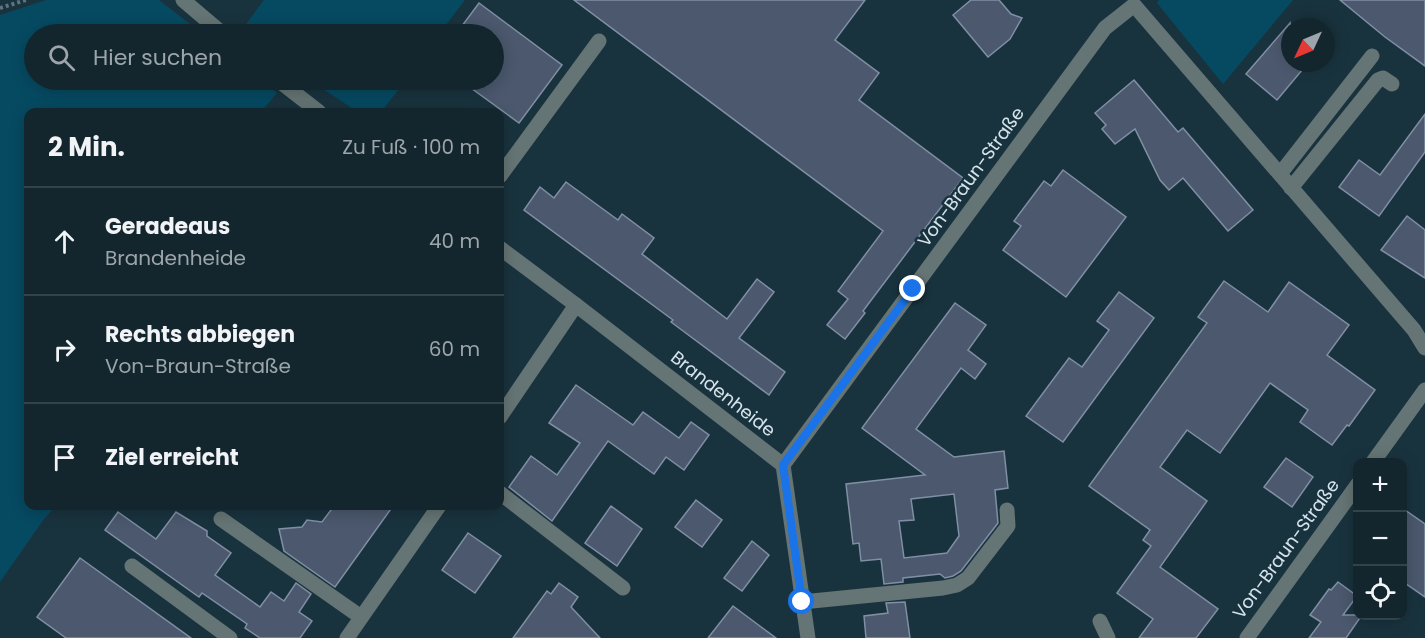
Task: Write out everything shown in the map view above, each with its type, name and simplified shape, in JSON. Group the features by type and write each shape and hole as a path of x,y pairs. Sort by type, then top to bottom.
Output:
{"street":[{"path":"183,0 211,24"},
{"name":"Von-Braun-Straße","path":"783,465 1106,28 1132,3 1414,330 1425,348"},
{"path":"504,171 599,41"},
{"path":"1280,174 1372,56"},
{"path":"1291,188 1378,80 1383,78 1392,84"},
{"path":"291,90 314,108"},
{"name":"Brandenheide","path":"504,251 783,465"},
{"path":"504,411 576,305"},
{"path":"1376,458 1425,390"},
{"path":"783,465 808,638"},
{"name":"Von-Braun-Straße","path":"1247,638 1353,491"},
{"path":"504,495 623,588"},
{"path":"352,636 361,617 436,510"},
{"path":"802,602 943,588 963,583 1008,526 1007,510"},
{"path":"221,519 361,617"},
{"path":"132,567 230,638"},
{"path":"1100,621 1108,638"}],"path":[{"path":"0,8 26,0"}],"shaded area":[{"path":"46,0 159,0 190,24 24,24 24,90 273,90 277,93 264,108 24,108 24,510 52,510 0,582 0,15"},
{"path":"264,0 465,0 447,24 246,24"},
{"path":"1159,0 1293,0 1223,84 1157,3"},
{"path":"324,90 398,90 384,108 352,108"}],"building":[{"path":"574,0 865,0 835,40 879,73 859,100 963,178 863,311 865,313 845,339 827,325 848,299 838,291 883,231"},
{"path":"971,0 999,0 1011,14 1022,18 1010,39 988,57 953,15"},
{"path":"1340,0 1425,0 1425,66 1385,37"},
{"path":"479,3 562,65 519,123 504,112 504,108 498,108 474,90 504,90 504,24 463,24"},
{"path":"1281,33 1281,72 1300,72 1277,100 1246,74"},
{"path":"1134,80 1178,132 1183,128 1253,210 1228,231 1183,178 1169,190 1160,180 1135,129 1115,144 1102,129 1106,125 1095,113"},
{"path":"1425,114 1425,152 1379,216 1339,187 1359,160 1380,175"},
{"path":"1063,170 1126,217 1066,297 1003,250 1021,226 1014,221 1044,181 1051,186"},
{"path":"566,182 618,220 622,214 654,238 642,254 727,319 757,279 774,292 739,338 785,372 769,395 671,322 673,320 524,210 540,187 554,198"},
{"path":"1407,216 1425,230 1425,278 1381,250"},
{"path":"1224,281 1268,312 1289,282 1349,325 1327,355 1375,390 1332,445 1300,422 1308,410 1270,383 1220,453 1187,430 1160,467 1207,501 1160,567 1218,609 1196,638 1139,638 1153,619 1117,593 1151,546 1143,540 1150,530 1089,486 1207,323 1198,317"},
{"path":"1119,292 1154,318 1063,442 1026,416 1069,358 1082,367 1109,330 1097,321"},
{"path":"955,303 986,325 968,350 986,364 975,379 961,368 916,429 954,457 1004,451 1008,488 995,490 998,523 961,571 945,578 940,574 903,578 903,582 884,584 881,559 861,561 859,543 853,544 846,484 925,475 862,428","holes":["954,494 959,536 947,553 904,558 899,521 914,520 911,499"]},
{"path":"576,385 633,425 643,412 679,438 691,422 709,435 684,470 666,457 654,474 608,441 552,521 509,487 531,456 557,475 580,443 549,423"},
{"path":"1286,458 1313,477 1292,507 1264,487"},
{"path":"696,500 722,520 702,547 675,527"},
{"path":"611,506 642,529 617,566 585,543"},
{"path":"331,510 390,510 335,587 284,551 279,529 302,527 307,520 322,522"},
{"path":"1407,511 1425,524 1425,597 1407,584"},
{"path":"118,512 156,539 176,512 207,531 207,536 231,553 215,575 260,607 271,592 284,601 296,583 311,594 299,612 312,621 300,638 260,638 245,628 247,624 202,593 199,597 105,530"},
{"path":"468,533 501,556 475,593 442,570"},
{"path":"752,541 769,555 742,591 724,578"},
{"path":"80,558 191,638 66,638 37,617"},
{"path":"1338,582 1353,593 1353,601 1343,615 1353,615 1353,620 1359,620 1346,638 1309,638 1321,622 1310,615 1329,589 1331,590"},
{"path":"559,583 578,597 571,607 600,638 513,638 547,591 551,594"},
{"path":"905,602 910,638 866,638 864,616 888,613 886,603"},
{"path":"733,606 776,638 708,638"}],"route":[{"path":"802,602 783,465 913,289"}]}
